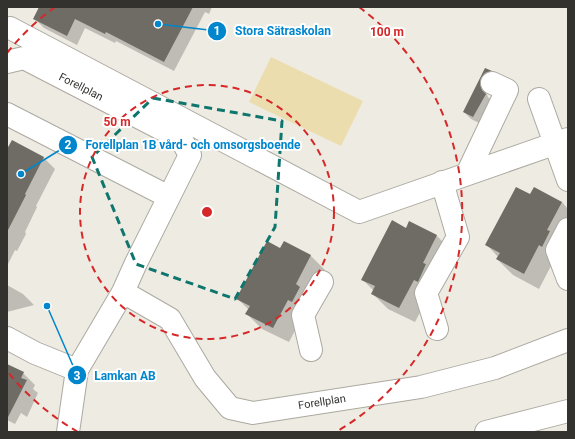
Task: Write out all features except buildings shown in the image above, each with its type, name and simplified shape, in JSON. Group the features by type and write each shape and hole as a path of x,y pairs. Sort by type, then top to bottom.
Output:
{"street":[{"path":"10,28 359,212 562,141"},
{"name":"Forellplan","path":"7,62 24,58 180,139 190,155 122,292 77,370 68,432"},
{"path":"467,174 507,90 492,83"},
{"path":"539,99 562,141 568,180"},
{"path":"7,114 169,197"},
{"path":"437,330 426,293 458,237 442,182"},
{"path":"568,230 557,250 568,279"},
{"path":"311,350 303,315 322,282"},
{"name":"Forellplan","path":"122,292 170,319 206,378 230,408 253,413 421,387 495,368 568,340"},
{"path":"7,338 35,353 77,370"},
{"path":"486,432 568,411"}],"highlighted area":[{"path":"153,98 282,121 275,227 235,299 136,264 92,157"}],"shaded area":[{"path":"271,57 363,101 341,146 249,102"}],"place":[{"name":"Stora Sätraskolan","path":"158,24"},
{"name":"Forellplan 1B vård- och omsorgsboende","path":"21,174"},
{"name":"Lamkan AB","path":"47,306"}]}
